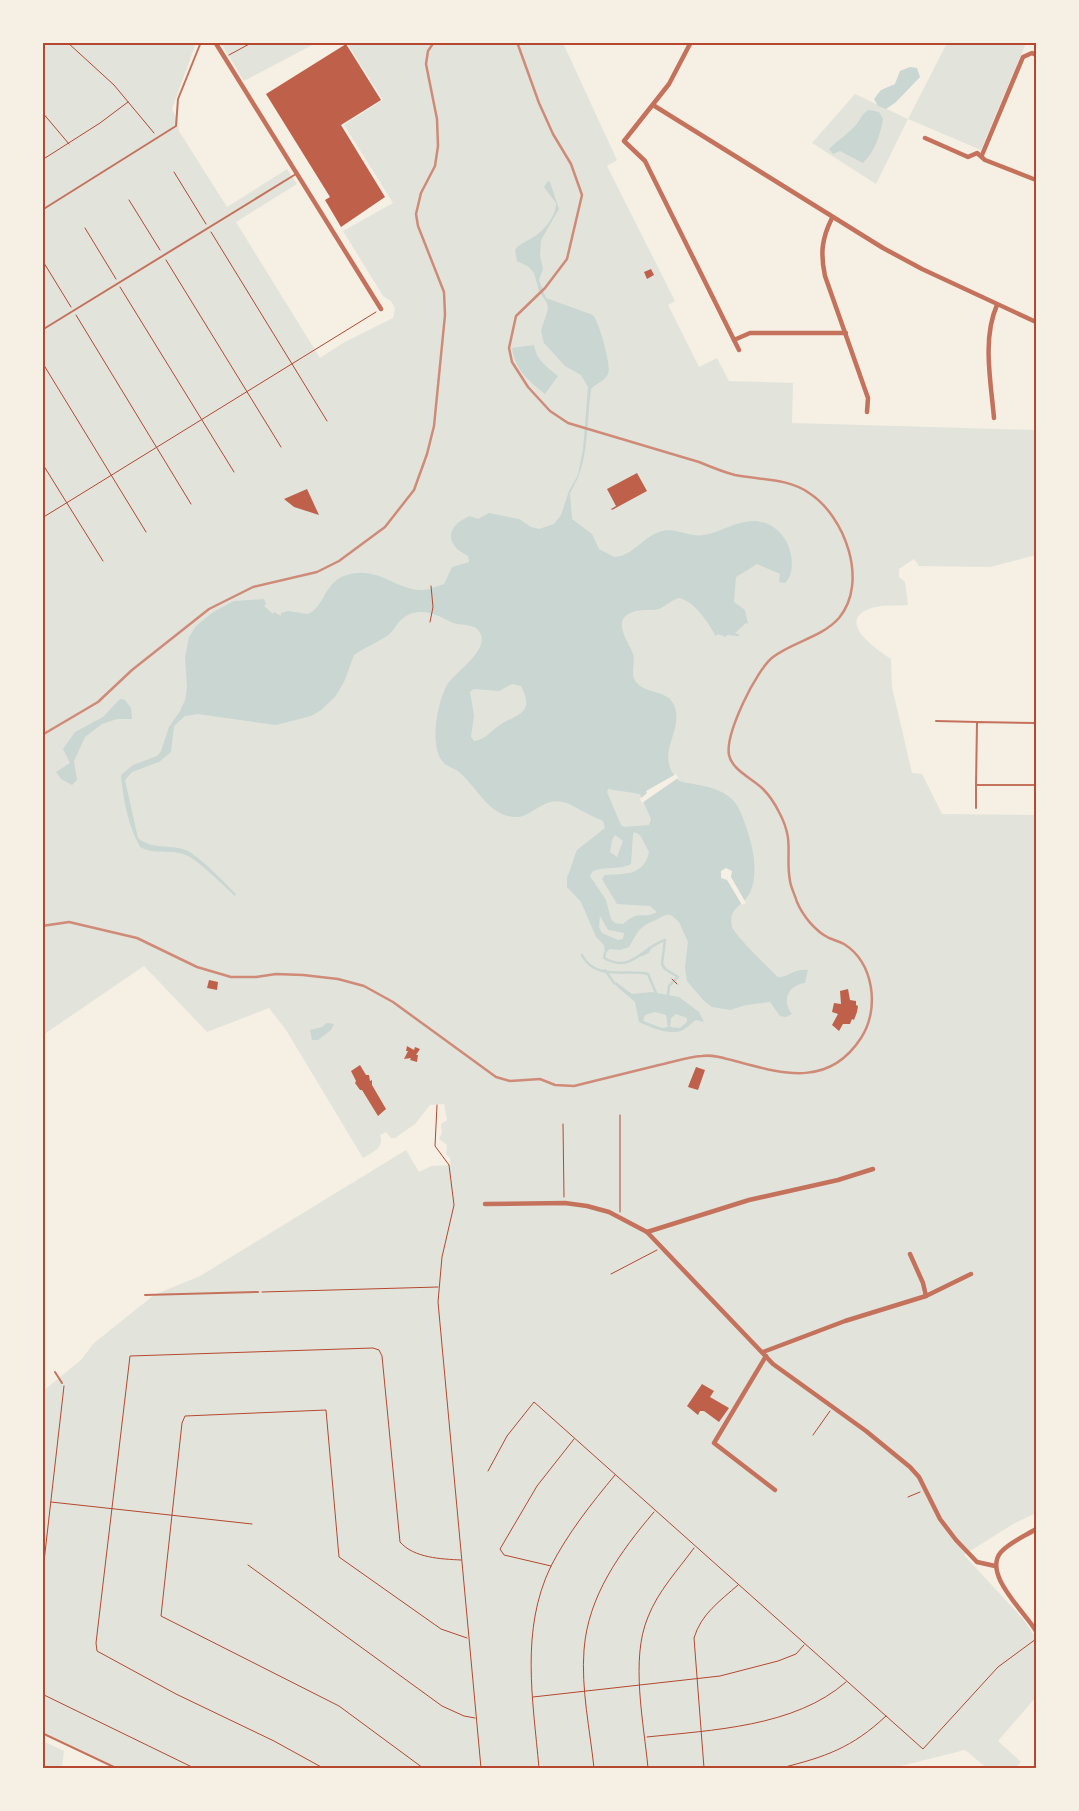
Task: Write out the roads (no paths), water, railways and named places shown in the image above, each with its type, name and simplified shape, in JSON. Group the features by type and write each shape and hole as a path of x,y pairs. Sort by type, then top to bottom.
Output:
{"street":[{"path":"216,42 224,58 381,309"},
{"path":"692,42 679,67 653,105 624,141 645,161 739,350"},
{"path":"982,155 1023,57 1032,53 1036,55"},
{"path":"653,105 832,218 922,269 1036,322"},
{"path":"925,138 968,157 977,153 982,155 985,160 1036,180"},
{"path":"832,218 823,237 820,256 824,276 868,398 867,412"},
{"path":"994,418 990,342 991,323 997,305"},
{"path":"734,340 750,332 846,333"},
{"path":"647,1232 749,1200 838,1180 873,1169"},
{"path":"484,1204 564,1203 587,1206 620,1217 647,1232 766,1356 789,1377 833,1407 910,1467 926,1490 940,1519 956,1540 977,1562 995,1566"},
{"path":"910,1254 926,1296"},
{"path":"763,1352 843,1322 926,1296 971,1274"},
{"path":"766,1356 714,1443 775,1490"},
{"path":"1036,1530 1004,1550 999,1555 995,1566 999,1581 1036,1631"}],"lane":[{"path":"42,210 176,126 178,99 200,42"},
{"path":"42,330 296,174"},
{"path":"936,721 1036,722"},
{"path":"976,722 976,808"},
{"path":"976,785 1036,785"},
{"path":"145,1295 258,1292"},
{"path":"55,1372 62,1383"},
{"path":"42,1733 116,1768"}],"waterway":[{"path":"605,953 604,958 622,963 636,958 657,943 665,940 662,964 665,969 678,977 669,986 668,994"},
{"path":"642,955 648,952 650,948"},
{"path":"582,955 588,963 603,971 648,974 656,993"},
{"path":"605,970 614,983"}],"railway":[{"path":"42,735 98,702 132,670 209,609 253,587 317,572 339,561 385,527 414,490 427,454 434,426 445,315 444,292 418,226 416,214 421,193 435,166 438,146 437,119 426,64 428,51 434,42"},
{"path":"42,926 69,922 137,938 197,967 231,977 256,977 276,974 303,975 338,979 364,986 393,1002 496,1077 510,1081 540,1079 555,1085 574,1086 685,1058 707,1056 721,1057 756,1067 790,1073 806,1073 821,1070 835,1064 849,1053 861,1038 871,1014 871,987 868,974 854,952 844,944 829,938 819,931 803,913 791,884 788,840 784,822 765,791 738,770 729,755 732,733 743,703 766,664 781,652 832,625 839,618 848,603 852,587 849,551 833,517 822,503 801,488 774,480 730,474 699,462 568,423 550,411 528,387 512,362 509,348 516,316 545,288 567,259 582,195 571,164 553,134 539,103 517,42"}]}
